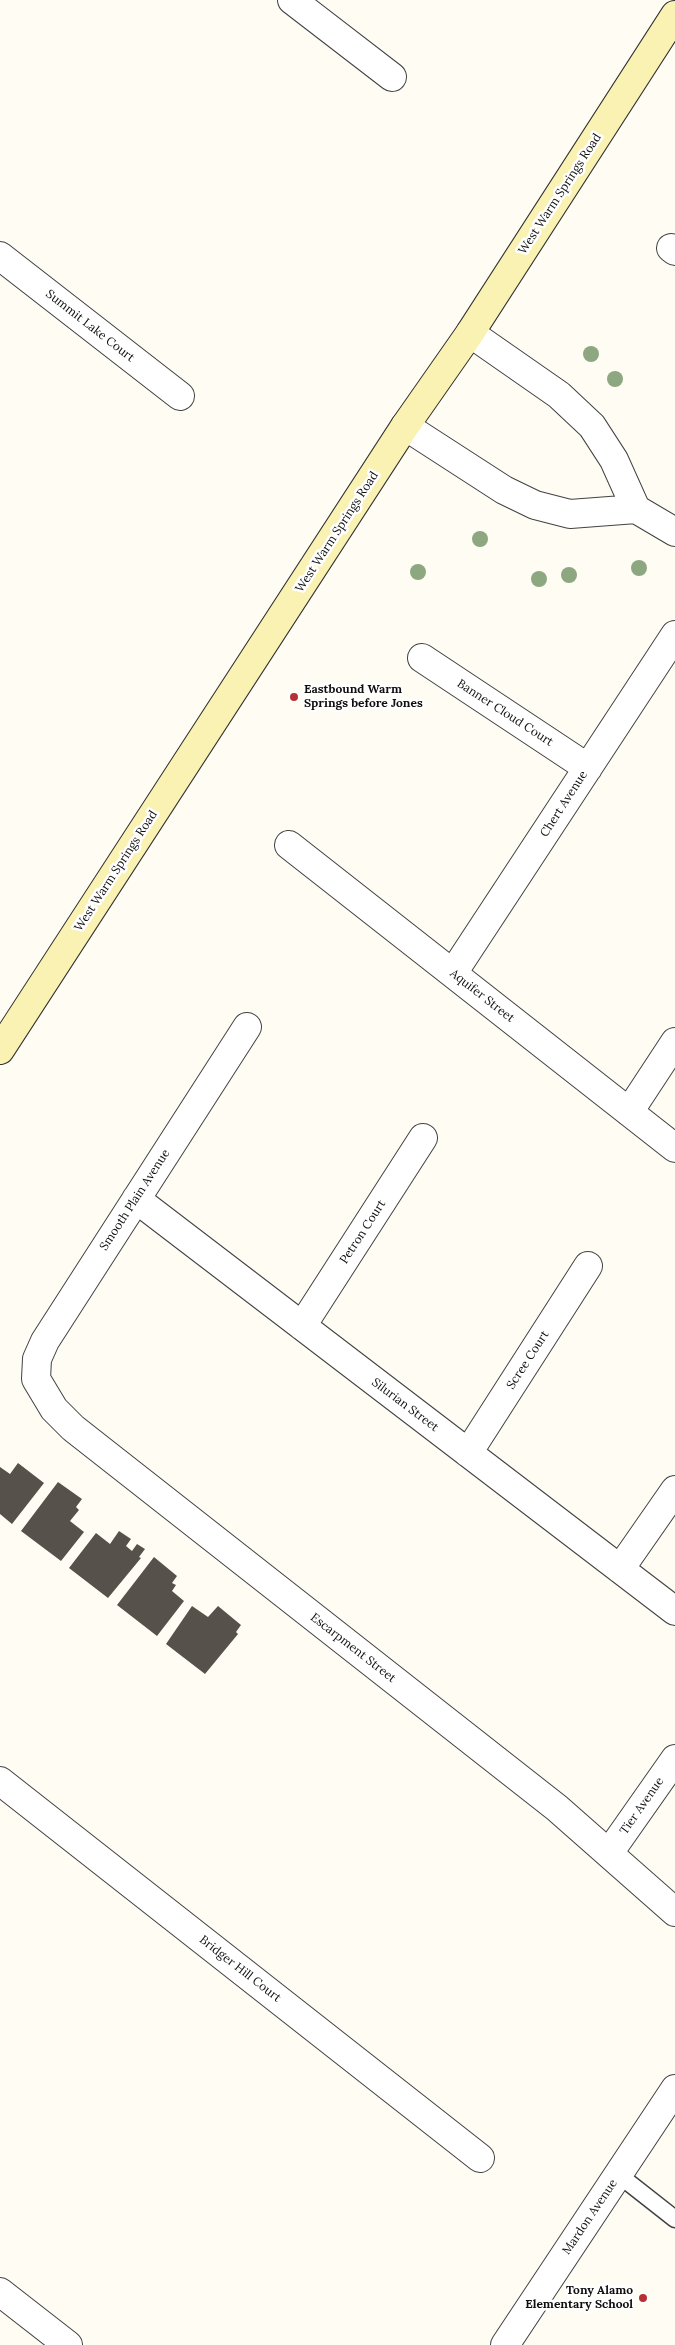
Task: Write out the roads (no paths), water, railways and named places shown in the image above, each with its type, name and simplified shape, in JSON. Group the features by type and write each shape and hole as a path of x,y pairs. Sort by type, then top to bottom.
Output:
{"main road":[{"name":"West Warm Springs Road","path":"0,1050 406,426 470,333 675,15"}],"street":[{"path":"292,0 392,77"},
{"name":"Summit Lake Court","path":"0,256 180,396"},
{"path":"470,333 559,395 592,426 614,460 636,509"},
{"path":"406,426 504,490 535,505 570,514 636,509 675,532"},
{"name":"Chert Avenue","path":"453,973 675,635"},
{"name":"Banner Cloud Court","path":"422,658 588,768"},
{"name":"Aquifer Street","path":"289,845 675,1148"},
{"name":"Smooth Plain Avenue","path":"36,1379 37,1359 45,1341 247,1027"},
{"path":"629,1112 675,1042"},
{"name":"Petron Court","path":"302,1326 423,1138"},
{"name":"Silurian Street","path":"136,1199 675,1611"},
{"name":"Scree Court","path":"468,1453 588,1266"},
{"name":"Escarpment Street","path":"36,1379 54,1410 73,1428 557,1808 675,1912"},
{"path":"620,1569 675,1490"},
{"name":"Tier Avenue","path":"609,1853 675,1759"},
{"name":"Bridger Hill Court","path":"0,1781 480,2158"},
{"name":"Mardon Avenue","path":"505,2345 675,2089"},
{"path":"0,2292 68,2345"}],"lane":[{"path":"618,2175 675,2219"}],"place":[{"name":"Eastbound Warm Springs before Jones","path":"294,697"},
{"name":"Tony Alamo Elementary School","path":"643,2298"}]}
